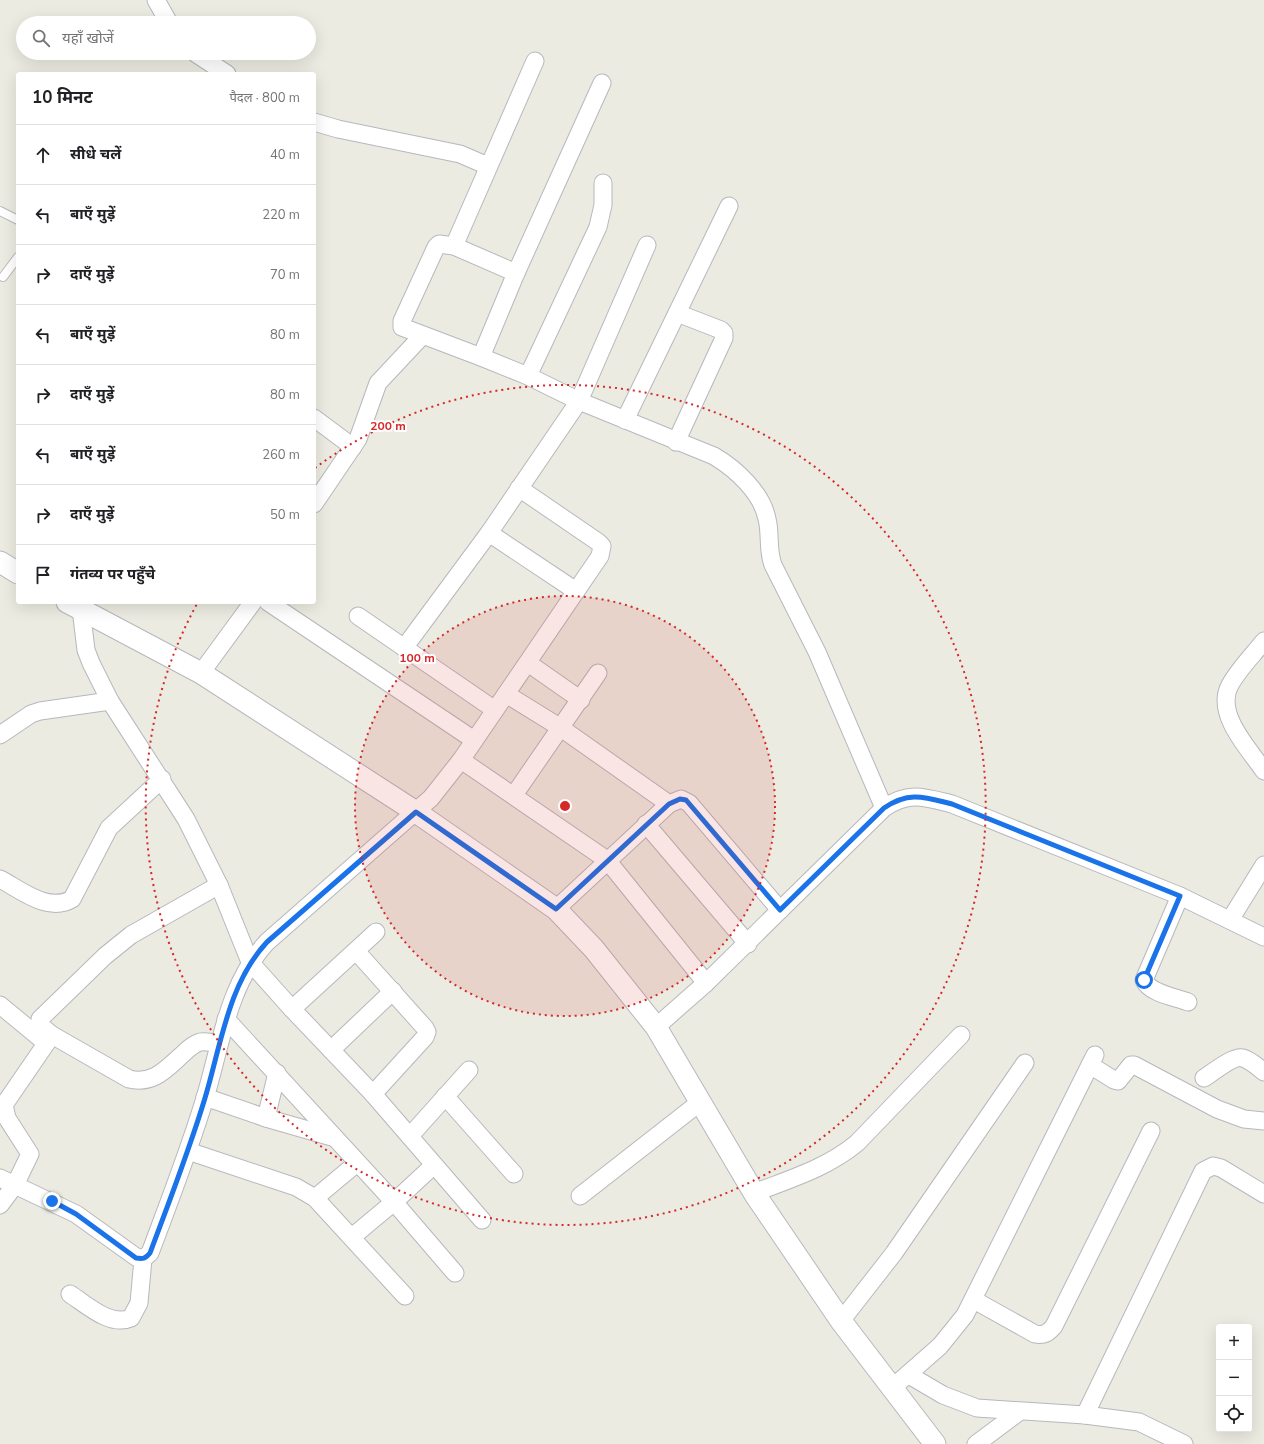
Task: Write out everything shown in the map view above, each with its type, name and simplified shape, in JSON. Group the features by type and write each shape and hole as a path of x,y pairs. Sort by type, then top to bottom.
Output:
{"street":[{"path":"156,0 164,16"},
{"path":"206,60 224,72"},
{"path":"454,246 535,61"},
{"path":"481,357 516,273 602,83"},
{"path":"316,123 338,129 460,154 488,166"},
{"path":"528,376 598,227 603,205 603,182"},
{"path":"625,420 729,206"},
{"path":"516,273 444,243 436,247 402,321 402,328 528,376 579,401 676,442 714,456 730,466 742,477 763,506 767,518 769,555 773,565 820,659 884,808"},
{"path":"404,648 489,533 579,401 647,245"},
{"path":"676,442 724,338 724,333 721,330 677,313"},
{"path":"316,501 353,447 362,430 378,383 422,336"},
{"path":"316,419 353,447"},
{"path":"70,1294 109,1319 118,1321 131,1318 139,1303 143,1259 150,1253 188,1151 205,1097 226,1019 250,962 267,942 431,798 461,760 600,556 602,546 598,542 519,488"},
{"path":"489,533 576,591"},
{"path":"0,562 16,572"},
{"path":"201,673 252,604"},
{"path":"271,604 474,740"},
{"path":"74,606 201,673 416,812 556,909 594,949 656,1027 754,1193 841,1322 891,1389 927,1441"},
{"path":"74,606 91,664 110,701 162,779 186,819 219,885 250,962 292,1009 374,1094 482,1220"},
{"path":"358,616 495,710"},
{"path":"1264,641 1229,686 1224,704 1231,723 1264,771"},
{"path":"528,663 581,700"},
{"path":"514,795 562,728 598,673"},
{"path":"506,694 562,728 669,804"},
{"path":"0,735 32,714 40,711 110,701"},
{"path":"461,760 607,860 706,983"},
{"path":"0,879 42,901 59,903 72,899 109,828 162,779"},
{"path":"656,1027 748,944 780,910 884,808 897,800 911,796 926,797 952,804 1180,896 1264,936"},
{"path":"556,909 646,824 669,804 680,799 689,803 780,910"},
{"path":"646,824 748,944"},
{"path":"1230,920 1264,865"},
{"path":"49,1039 40,1025 40,1019 105,956 141,929 219,885"},
{"path":"1180,896 1144,980 1146,985 1152,989 1188,1002"},
{"path":"292,1009 376,932"},
{"path":"356,951 426,1028 427,1032 426,1037 374,1094"},
{"path":"331,1050 393,991"},
{"path":"0,1005 49,1039 129,1079 138,1081 147,1080 161,1074 196,1044 206,1042 219,1043"},
{"path":"226,1019 277,1073 332,1137 394,1202 455,1273"},
{"path":"754,1193 824,1165 846,1152 857,1143 961,1035"},
{"path":"0,1205 8,1182 30,1158 30,1154 7,1118 4,1105 49,1039"},
{"path":"1204,1078 1240,1057 1244,1058 1264,1072"},
{"path":"891,1389 940,1346 965,1315 974,1300 1093,1060 1114,1080 1118,1081 1131,1065 1134,1065 1217,1109 1244,1119 1264,1121"},
{"path":"841,1322 890,1258 1026,1063"},
{"path":"410,1136 469,1070"},
{"path":"266,1118 277,1073"},
{"path":"445,1096 514,1174"},
{"path":"205,1097 266,1118 332,1137"},
{"path":"580,1196 699,1102"},
{"path":"974,1300 1035,1334 1041,1336 1048,1333 1054,1326 1151,1131"},
{"path":"188,1151 296,1187 315,1198 352,1236 405,1296"},
{"path":"315,1198 357,1162"},
{"path":"352,1236 394,1202 434,1165"},
{"path":"1085,1416 1202,1171 1213,1166 1221,1168 1264,1194"},
{"path":"8,1182 76,1214 136,1258 143,1259"},
{"path":"908,1375 959,1403 977,1408 1085,1416 1139,1422 1184,1444"},
{"path":"976,1444 1019,1412"}],"lane":[{"path":"0,211 16,219"},
{"path":"3,277 16,260"}],"route":[{"path":"52,1201 76,1214 136,1258 146,1258 150,1253 188,1151 205,1097 226,1019 250,962 267,942 416,812 556,909 669,804 674,800 686,800 780,910 884,808 897,800 911,796 926,797 952,804 1180,896 1144,980"}]}
